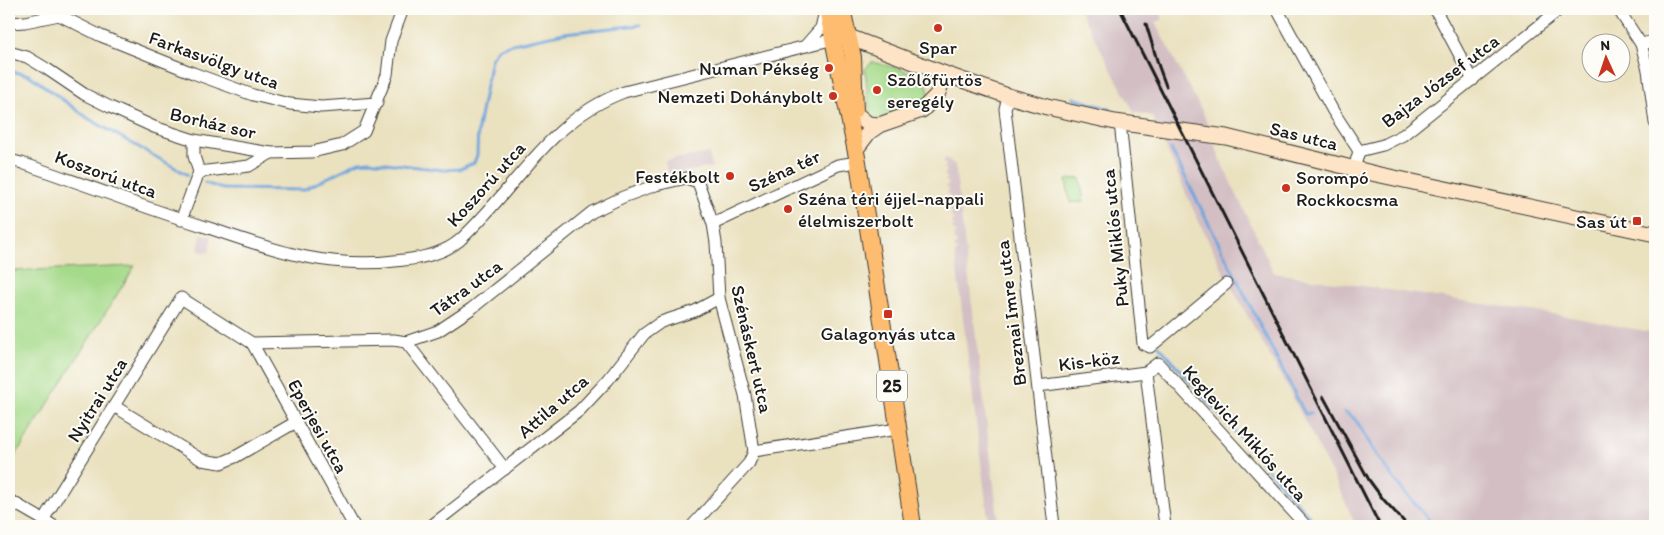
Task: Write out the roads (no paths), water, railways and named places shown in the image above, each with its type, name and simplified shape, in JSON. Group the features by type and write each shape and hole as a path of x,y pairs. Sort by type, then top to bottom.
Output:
{"main road":[{"name":"25","path":"826,9 842,38 853,65 856,114 853,132"},
{"name":"25","path":"842,9 847,111 857,155 913,526"},
{"name":"Sas utca","path":"842,38 1008,96 1047,107 1120,122 1226,137 1354,169 1655,234"},
{"path":"857,155 869,132 879,125 922,110 937,94 945,74"},
{"path":"856,114 868,124 879,125"}],"street":[{"path":"377,103 387,75 391,41 403,9"},
{"path":"806,45 821,28 826,9"},
{"path":"1277,9 1333,111 1359,151 1354,169"},
{"path":"1435,9 1473,80"},
{"name":"Bajza József utca","path":"1359,151 1383,145 1403,135 1560,9"},
{"path":"1618,9 1640,44 1648,70 1655,123"},
{"name":"Farkasvölgy utca","path":"9,23 61,12 102,36 253,95 290,104 321,106 377,103"},
{"name":"Koszorú utca","path":"9,160 181,220 280,252 339,263 391,262 414,259 437,253 458,242 485,215 524,167 545,145 579,115 604,100 624,92 806,45 842,38"},
{"path":"1640,44 1655,41"},
{"name":"Borház sor","path":"9,52 27,57 84,94 154,127 194,140 271,153 312,152 342,145 364,132 377,103"},
{"name":"Breznai Imre utca","path":"1008,96 1005,109 1054,526"},
{"name":"Puky Miklós utca","path":"1120,122 1143,344 1150,347 1226,284"},
{"path":"181,220 199,172 194,156 194,140"},
{"path":"199,172 249,166 271,153"},
{"name":"Széna tér","path":"713,224 857,155"},
{"name":"Tátra utca","path":"252,343 394,340 406,342 438,331 472,309 592,212 623,197 656,185 686,178 698,182 713,224"},
{"name":"Szénáskert utca","path":"713,224 716,242 719,298 745,395 754,451"},
{"name":"Nyitrai utca","path":"43,520 181,298 252,343"},
{"name":"Attila utca","path":"431,526 579,412 608,380 644,334 661,322 695,311 719,298"},
{"path":"406,342 505,469"},
{"name":"Eperjesi utca","path":"252,343 354,526"},
{"name":"Keglevich Miklós utca","path":"1146,372 1158,363 1306,526"},
{"path":"1146,372 1165,526"},
{"name":"Kis-köz","path":"1038,386 1146,372"},
{"path":"114,406 202,460 221,463 296,422"},
{"path":"692,526 749,463 754,451 898,429"},
{"path":"9,500 54,526"}],"waterway":[{"path":"205,183 223,189 303,190 359,162 369,161 443,170 460,169 474,163 477,155 478,128 491,59 498,49 508,45 564,33 640,25"},
{"path":"9,71 29,75 89,119 188,175"},
{"path":"1073,98 1110,109"},
{"path":"1171,149 1305,414 1311,413"},
{"path":"1159,346 1318,526"},
{"path":"1344,412 1352,416 1357,422 1389,473 1435,526"}],"railway":[{"path":"1120,9 1380,526"},
{"path":"1146,24 1166,86"},
{"path":"1323,396 1369,480 1383,499 1408,526"}],"place":[{"name":"Spar","path":"938,28"},
{"name":"Numan Pékség","path":"829,68"},
{"name":"Szőlőfürtös seregély","path":"877,90"},
{"name":"Nemzeti Dohánybolt","path":"833,96"},
{"name":"Festékbolt","path":"730,176"},
{"name":"Sorompó Rockkocsma","path":"1286,188"},
{"name":"Széna téri éjjel-nappali élelmiszerbolt","path":"788,209"},
{"name":"Sas út","path":"1637,221"},
{"name":"Galagonyás utca","path":"888,314"}]}
